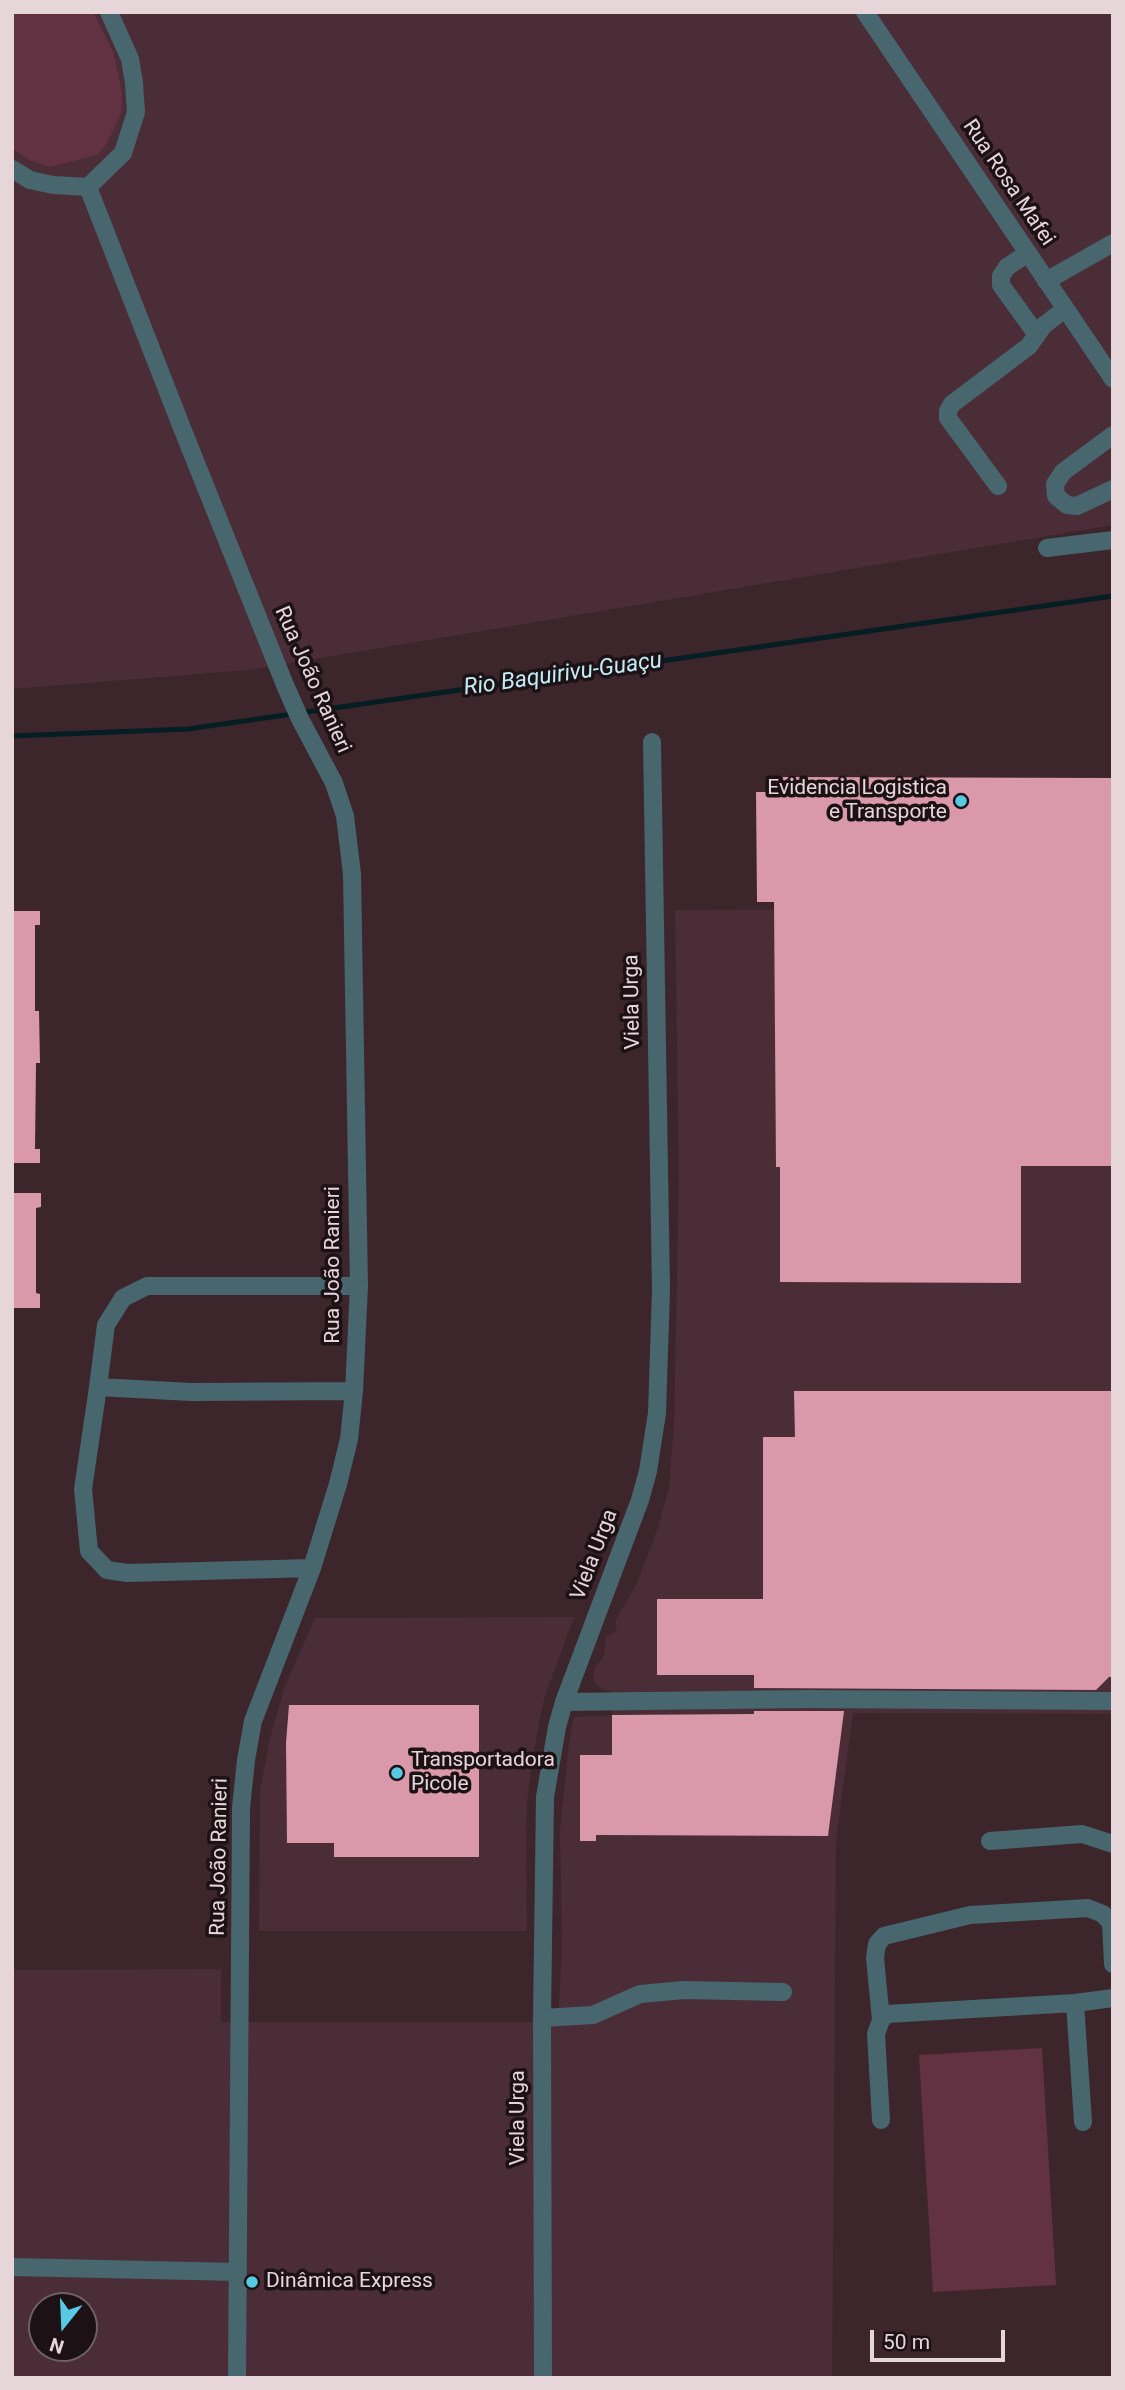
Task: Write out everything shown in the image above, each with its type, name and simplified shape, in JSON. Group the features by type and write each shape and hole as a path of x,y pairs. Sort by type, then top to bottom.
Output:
{"street":[{"path":"12,169 30,180 53,185 88,187 123,153 136,112 130,59 109,12"},
{"name":"Rua Rosa Mafei","path":"865,12 1113,379"},
{"name":"Rua João Ranieri","path":"88,187 285,685 334,783 345,817 352,874 359,1286 354,1391 349,1439 312,1568 253,1721 241,1808 237,2378"},
{"path":"1046,281 1113,243"},
{"path":"1028,253 1007,267 1001,276 1001,285 1037,335"},
{"path":"998,486 948,418 948,411 952,404 1029,346 1043,326 1065,309"},
{"path":"1113,435 1063,472 1055,484 1056,496 1067,505 1077,506 1113,489"},
{"path":"1047,548 1113,540"},
{"name":"Viela Urga","path":"543,2378 544,1821 550,1762 564,1702 640,1500 648,1471 657,1413 661,1290 652,742"},
{"path":"312,1568 127,1573 107,1570 89,1551 83,1489 106,1325 123,1298 147,1286 359,1286"},
{"path":"98,1387 191,1392 354,1391"},
{"path":"564,1702 805,1699 1113,1701"},
{"path":"990,1840 1082,1834 1113,1843"},
{"path":"881,2120 876,2034 881,2020 875,1958 877,1944 884,1936 970,1915 1088,1908 1103,1914 1111,1923 1113,1964"},
{"path":"542,2018 593,2015 639,1994 684,1990 783,1992"},
{"path":"881,2020 887,2014 1075,2003 1113,1998"},
{"path":"1075,2003 1083,2122"},
{"path":"12,2266 238,2272"}],"shaded area":[{"path":"12,12 1113,12 1113,525 249,670 12,689"},
{"path":"12,12 93,12 113,51 122,92 121,114 106,145 97,155 50,167 29,160 12,148"},
{"path":"1113,908 1113,1714 853,1713 836,1840 832,2378 12,2378 12,1970 221,1969 221,2022 558,2022 562,1949 560,1830 574,1717 612,1715 611,1692 595,1683 593,1673 604,1656 606,1637 617,1630 615,1621 637,1583 658,1528 669,1487 674,1424 679,1177 675,910"},
{"name":"Transportadora Picole","path":"574,1617 544,1699 533,1755 527,1802 527,1931 259,1931 260,1790 270,1738 285,1686 315,1618"},
{"path":"1042,2048 1056,2285 933,2292 919,2055"}],"building":[{"path":"783,777 1113,778 1113,1166 1021,1166 1021,1283 780,1282 780,1167 776,1167 774,902 757,902 756,792 784,792"},
{"path":"12,911 40,911 40,925 35,925 35,1011 39,1011 40,1063 36,1063 35,1149 40,1149 40,1163 12,1163"},
{"path":"12,1193 41,1193 41,1207 36,1208 36,1293 40,1294 40,1308 12,1308"},
{"path":"794,1391 1113,1391 1113,1677 1109,1677 1096,1690 754,1688 754,1675 657,1675 657,1599 763,1599 763,1437 795,1437"},
{"path":"289,1705 479,1705 479,1857 334,1857 334,1843 287,1843 286,1743"},
{"path":"754,1711 844,1711 828,1836 596,1835 596,1841 580,1841 580,1755 612,1755 612,1715 754,1714"}],"waterway":[{"name":"Rio Baquirivu-Guaçu","path":"12,736 188,729 1113,596"}],"place":[{"name":"Evidencia Logistica e Transporte","path":"961,801"},
{"name":"Transportadora Picole","path":"397,1773"},
{"name":"Dinâmica Express","path":"252,2282"}]}
